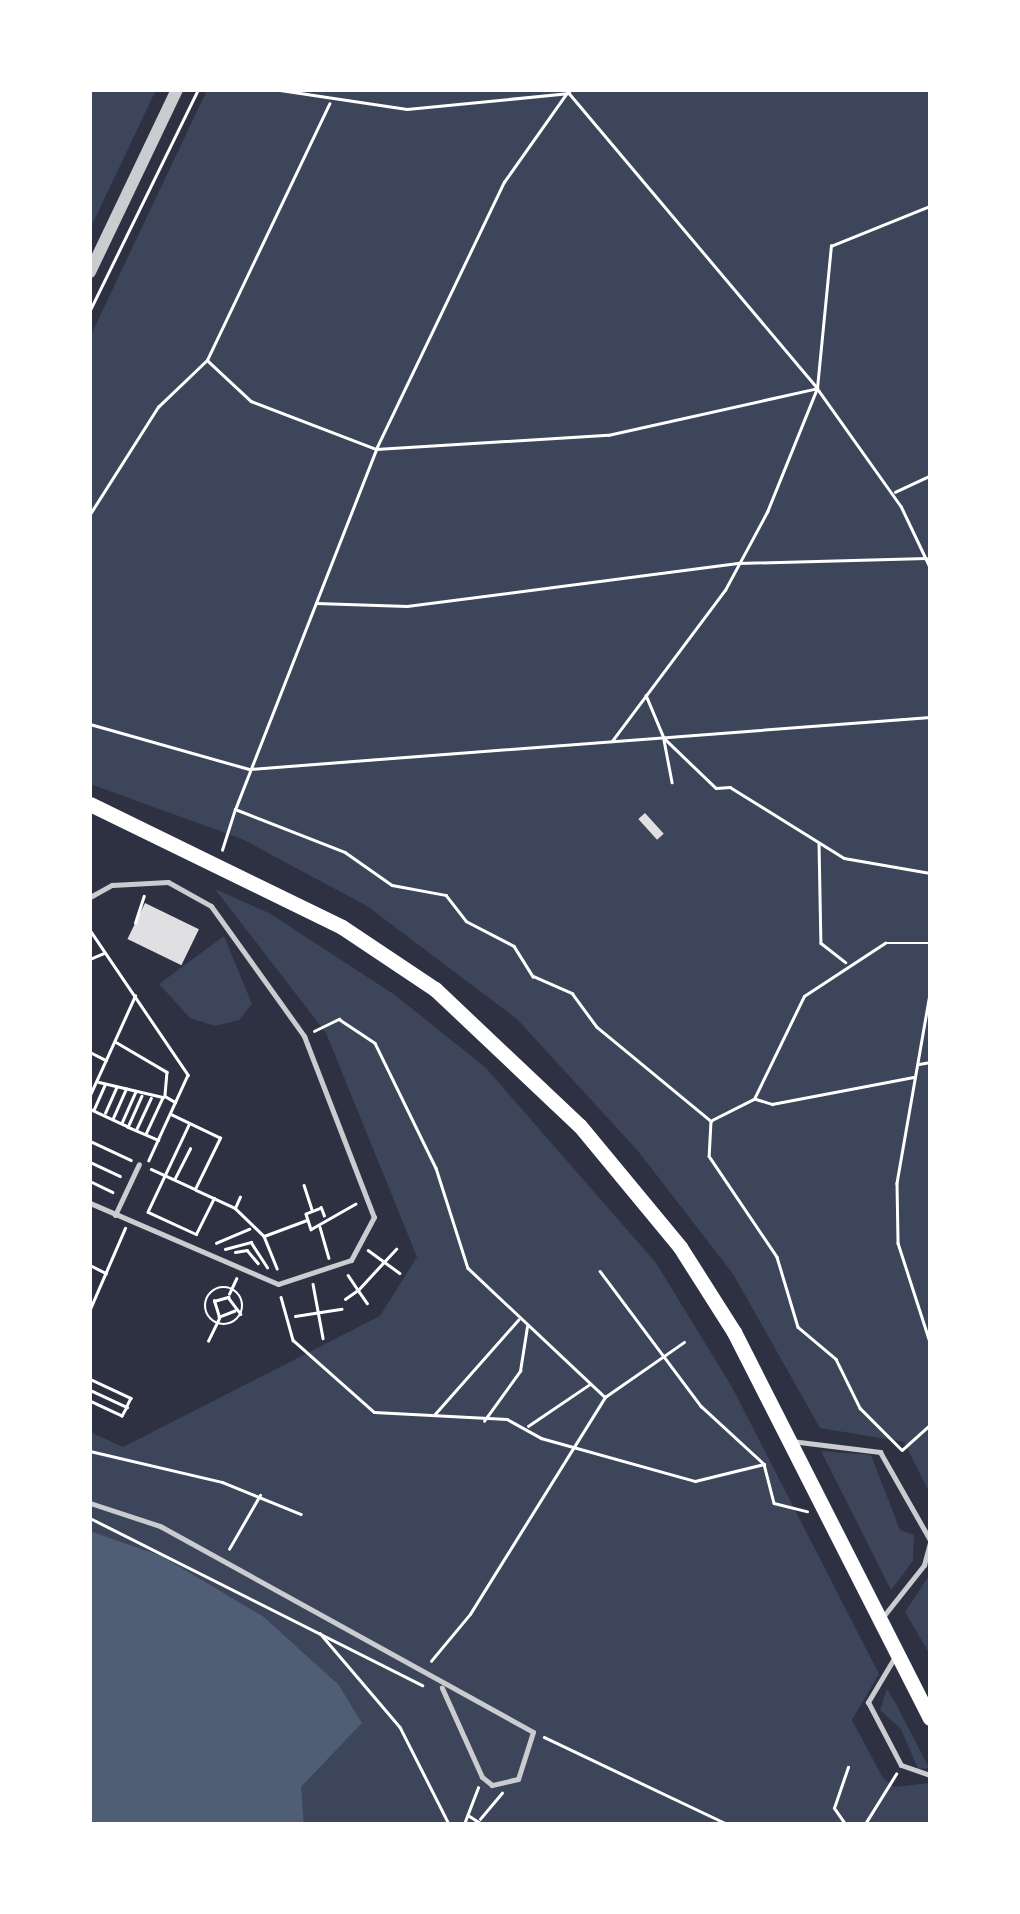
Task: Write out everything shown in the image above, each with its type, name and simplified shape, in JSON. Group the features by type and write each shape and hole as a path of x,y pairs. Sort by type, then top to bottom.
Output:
{"main road":[{"path":"90,804 218,860 389,958 507,1051 680,1248 792,1441 930,1718"}],"street":[{"path":"90,272 177,90"}],"lane":[{"path":"90,897 138,880 168,882 211,906 304,1036 372,1198 363,1246 332,1270 278,1284 90,1203"},
{"path":"115,1214 142,1165"},
{"path":"792,1441 880,1452 930,1541 924,1565 880,1620"},
{"path":"90,1502 223,1561 442,1688 533,1732 526,1766 508,1786 482,1777 442,1688"},
{"path":"896,1654 868,1702 901,1765 930,1775"}],"path":[{"path":"90,310 198,90"},
{"path":"280,90 330,102 407,109 569,92"},
{"path":"569,92 817,388 893,494 930,567"},
{"path":"218,860 376,449 504,182 569,92"},
{"path":"90,514 158,407 207,360 330,102"},
{"path":"930,150 930,174"},
{"path":"611,742 739,564 817,388 832,246 930,206"},
{"path":"207,360 251,401 376,449 608,435 817,388"},
{"path":"893,494 930,476"},
{"path":"315,603 407,606 739,564 926,558"},
{"path":"646,694 664,738 672,782"},
{"path":"90,724 250,769 930,716"},
{"path":"664,738 716,788 730,787 844,858 930,873"},
{"path":"235,809 344,852 392,885 446,895 466,921 514,946 534,976 572,992 597,1027 711,1120"},
{"path":"819,842 821,943 846,962"},
{"path":"136,924 138,880"},
{"path":"91,933 188,1076 142,1165"},
{"path":"711,1120 754,1098 804,996 846,962 885,943 930,942"},
{"path":"90,960 105,952"},
{"path":"930,994 897,1183 898,1243 930,1342"},
{"path":"90,1094 135,995"},
{"path":"304,1036 339,1019 374,1042 436,1168 468,1268 605,1398"},
{"path":"114,1042 167,1072 164,1096 145,1134"},
{"path":"90,1052 106,1060"},
{"path":"918,1064 930,1062"},
{"path":"754,1098 772,1104 916,1076"},
{"path":"96,1080 176,1102"},
{"path":"105,1084 92,1110 158,1140"},
{"path":"104,1115 116,1086"},
{"path":"112,1119 126,1089"},
{"path":"121,1123 135,1092"},
{"path":"128,1127 143,1094"},
{"path":"136,1130 152,1097"},
{"path":"170,1114 220,1138 195,1190"},
{"path":"711,1120 710,1156 776,1257 798,1328 836,1358 860,1408 902,1450 930,1426"},
{"path":"190,1124 148,1212 196,1234 214,1198"},
{"path":"90,1141 235,1208 250,1229 266,1238 293,1340 321,1359 338,1388 374,1412 526,1427 574,1448 695,1481 764,1464"},
{"path":"174,1180 190,1149"},
{"path":"90,1162 131,1181"},
{"path":"90,1180 124,1197"},
{"path":"304,1185 313,1211 324,1216 372,1198"},
{"path":"235,1208 240,1197"},
{"path":"264,1278 260,1248 266,1238 308,1220 313,1211"},
{"path":"324,1216 320,1226 332,1270"},
{"path":"308,1220 320,1226"},
{"path":"90,1309 128,1221"},
{"path":"210,1255 222,1236 250,1229"},
{"path":"218,1258 237,1241 260,1248"},
{"path":"363,1246 400,1273"},
{"path":"345,1299 396,1249"},
{"path":"90,1265 106,1272"},
{"path":"342,1265 367,1303"},
{"path":"220,1317 214,1302 228,1296 241,1268"},
{"path":"600,1271 669,1353 701,1406 764,1464 774,1503 826,1512"},
{"path":"312,1278 323,1338"},
{"path":"232,1288 242,1314"},
{"path":"217,1323 207,1298 232,1288"},
{"path":"228,1296 234,1310 242,1314"},
{"path":"295,1316 341,1309"},
{"path":"208,1341 220,1317 234,1310"},
{"path":"217,1323 242,1314"},
{"path":"433,1416 520,1319"},
{"path":"484,1421 520,1371 527,1326"},
{"path":"422,1675 605,1398 684,1342"},
{"path":"90,1379 131,1398 122,1416 90,1400"},
{"path":"526,1427 590,1384"},
{"path":"90,1390 127,1407"},
{"path":"90,1451 260,1494 301,1514"},
{"path":"223,1561 260,1494"},
{"path":"90,1518 319,1632 405,1682 442,1688"},
{"path":"319,1632 400,1727 449,1824"},
{"path":"533,1732 727,1824"},
{"path":"865,1824 901,1765"},
{"path":"846,1824 834,1808 848,1767"},
{"path":"464,1824 482,1777"},
{"path":"468,1814 481,1822 508,1786"}],"shaded area":[{"path":"90,90 156,90 90,229"},
{"path":"207,90 930,90 930,1494 904,1442 820,1428 733,1274 638,1151 517,1019 367,906 242,839 90,784 90,337"},
{"path":"215,889 269,913 395,995 486,1068 656,1263 732,1387 879,1674 852,1720 883,1778 894,1787 930,1783 930,1824 304,1824 300,1787 362,1723 339,1685 264,1617 162,1556 90,1531 90,1432 123,1447 380,1316 417,1257 326,1033"},
{"path":"224,936 252,1004 239,1020 215,1026 190,1018 159,984"},
{"path":"821,1451 871,1455 900,1530 914,1535 913,1561 891,1590"},
{"path":"90,1531 162,1556 264,1617 339,1685 362,1723 301,1787 304,1824 90,1824"},
{"path":"930,1574 930,1655 905,1612"},
{"path":"887,1689 929,1768 918,1769 901,1729 880,1710"}],"building":[{"path":"645,813 664,834 657,840 638,819"},
{"path":"145,903 199,929 181,965 127,939"}]}
